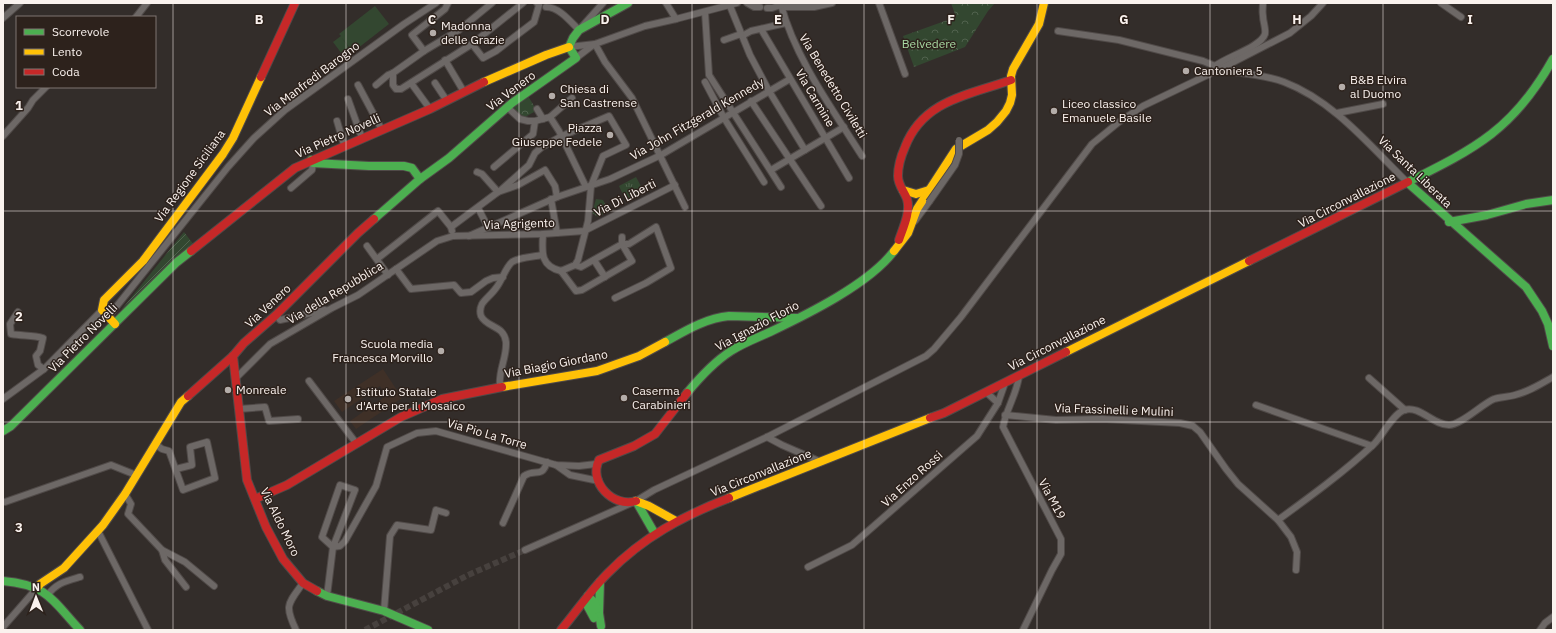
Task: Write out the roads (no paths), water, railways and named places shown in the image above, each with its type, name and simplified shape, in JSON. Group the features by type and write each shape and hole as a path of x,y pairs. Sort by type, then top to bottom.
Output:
{"street":[{"path":"3,18 20,3"},
{"path":"137,16 147,3"},
{"name":"Via Regione Siciliana","path":"102,310 104,300 143,261 233,138 295,3"},
{"name":"Via Manfredi Barogno","path":"108,317 228,167 254,138 285,110 404,24 436,3"},
{"path":"424,51 412,35 445,9 448,3"},
{"path":"376,85 388,74 392,73 424,51 459,30 492,3"},
{"path":"392,73 393,85 396,89 401,89 472,44 523,3"},
{"path":"576,58 569,47 573,38 603,3"},
{"path":"579,30 628,3"},
{"path":"666,3 676,19"},
{"name":"Via Pietro Novelli","path":"3,431 11,426 177,262 295,168 312,162 344,145 430,109 546,54 569,47 595,44 645,26 737,3"},
{"path":"747,3 754,7 772,8 782,5 814,7 832,3"},
{"path":"879,3 905,74"},
{"path":"1011,80 1012,70 1042,19 1044,3"},
{"path":"1216,68 1221,62 1258,43 1264,36 1265,28 1262,14 1263,3"},
{"path":"525,550 636,501 654,490 767,437 926,356 934,350 962,317 1092,144 1118,122 1143,106 1216,68 1290,33 1311,16 1323,3"},
{"path":"1441,3 1461,17"},
{"path":"472,44 483,58 534,22 538,4"},
{"path":"727,5 750,55 805,150"},
{"name":"Via Benedetto Civiletti","path":"782,5 786,23 808,68 862,156"},
{"path":"546,7 552,7 560,12 579,30"},
{"path":"705,12 709,75 732,113 781,187"},
{"path":"724,40 751,31 786,23"},
{"name":"Via Carmine","path":"761,29 849,178"},
{"name":"Via Santa Liberata","path":"1058,31 1119,40 1203,61 1216,68 1256,75 1283,82 1308,94 1337,113 1450,222 1526,286 1542,311 1548,324 1553,346"},
{"path":"595,44 608,66 632,98 685,207"},
{"name":"Via Venero","path":"3,627 40,584 64,568 98,531 125,494 182,402 276,315 358,233 420,179 453,154 507,107 595,44"},
{"name":"Via Circonvallazione","path":"561,630 614,566 655,534 676,521 696,511 944,413 1458,157 1482,143 1510,119 1539,83 1553,59"},
{"path":"445,60 464,92"},
{"name":"Via John Fitzgerald Kennedy","path":"468,236 554,198 589,187 661,155 790,79"},
{"name":"Via Ignazio Florio","path":"596,464 599,460 632,448 655,434 709,367 732,350 798,318 849,289 884,262 895,251 915,221 917,209 956,149 966,142 983,134 996,124 1005,112 1011,102 1011,80 962,97 930,111 914,127 902,153 898,168 898,179 908,206 906,222 895,251"},
{"path":"705,82 724,118 764,182"},
{"path":"411,83 430,109"},
{"path":"435,83 447,101"},
{"path":"358,85 382,130"},
{"path":"3,136 45,88"},
{"path":"507,107 520,119 528,121 550,117 572,98"},
{"path":"348,99 362,138"},
{"path":"751,101 821,206"},
{"path":"1337,113 1383,104"},
{"path":"537,109 543,118"},
{"path":"451,227 500,191 529,165 535,153 562,136 609,116 627,148 603,156 589,187 588,221 584,231 578,260 575,265 561,271"},
{"path":"550,117 562,136 589,187"},
{"path":"494,167 533,134 535,120"},
{"path":"337,121 344,145"},
{"path":"771,170 844,127"},
{"path":"915,221 955,165 959,154 959,140"},
{"path":"291,188 312,170 312,162 404,166 412,168 420,179"},
{"path":"500,191 518,185 545,170 555,186 554,198 557,233"},
{"path":"477,172 482,174 500,191"},
{"name":"Via Di Liberti","path":"584,231 675,185"},
{"path":"903,190 913,195 929,190"},
{"path":"1450,222 1487,215 1526,204 1553,200"},
{"path":"478,208 488,227"},
{"path":"377,259 438,211 451,227 453,236"},
{"path":"575,265 581,267 622,244 629,244 656,227 671,268 646,283 615,298"},
{"name":"Via Agrigento","path":"453,236 543,234 584,231"},
{"path":"543,234 542,255 545,262 552,268 561,271 576,291 582,290 632,261 622,244 622,237"},
{"name":"Via della Repubblica","path":"236,378 270,344 332,308 358,295 437,242 453,236"},
{"path":"367,246 388,275"},
{"path":"500,387 499,377 505,356 506,340 499,328 484,320 480,309 482,304 496,289 509,265 514,261 542,255"},
{"path":"594,260 605,277"},
{"path":"396,269 411,289 454,285 461,293 471,292 486,281 493,278 503,278"},
{"path":"276,315 280,320 332,308"},
{"path":"3,399 44,369 102,310 115,324"},
{"path":"18,312 10,324 12,334 37,336 43,338 40,351 36,356 38,366 44,369"},
{"path":"761,316 766,320 772,331"},
{"name":"Via Biagio Giordano","path":"255,500 287,485 401,417 436,402 457,395 579,374 614,365 640,356 691,328 718,317 761,316 798,318"},
{"name":"Via Aldo Moro","path":"233,356 247,480 277,550 291,570 303,583 327,596 384,611 428,630"},
{"name":"Via M19","path":"1019,376 1018,386 1005,415 1003,427 1061,539 1061,554 1023,630"},
{"path":"1278,520 1328,484 1372,446 1396,415 1405,410 1418,411 1433,420 1450,425 1459,422 1493,399 1514,396 1537,388 1553,377"},
{"path":"1369,378 1405,410"},
{"path":"310,381 356,443"},
{"name":"Via Enzo Rossi","path":"808,566 852,545 977,436 998,403 1005,383"},
{"path":"986,392 998,403"},
{"path":"1256,405 1372,446"},
{"path":"239,409 265,407 269,421 298,419"},
{"name":"Via Frassinelli e Mulini","path":"1005,415 1056,420 1102,419 1180,423 1193,426 1200,432 1226,470 1238,484 1278,520 1290,537 1297,552 1296,570"},
{"name":"Via Pio La Torre","path":"333,547 340,546 345,541 376,486 388,446 416,433 436,431 556,465"},
{"path":"767,437 821,462"},
{"path":"155,444 162,449 169,451 183,490 215,478 207,442 190,447 192,465 176,469"},
{"path":"503,523 524,476 528,473 542,473 545,470 547,462"},
{"path":"556,465 580,466 596,464 595,472 609,496 626,503 636,501 649,506 676,521"},
{"path":"6,502 111,465 136,475"},
{"path":"556,465 570,475 599,481"},
{"path":"327,596 333,547 355,490 340,485 331,515 322,537 333,547"},
{"path":"125,494 131,504 128,514 162,550 185,562 214,586"},
{"path":"636,501 655,534"},
{"path":"384,611 390,536 397,525 431,530 436,510 446,513"},
{"path":"331,515 344,519"},
{"path":"98,531 148,630"},
{"path":"162,550 165,560 186,587"},
{"path":"47,596 59,583 80,577"},
{"path":"3,582 14,582 37,588 47,596 80,630"},
{"path":"596,615 600,582"},
{"path":"296,630 288,614 290,601 303,583"},
{"path":"588,596 587,605 596,615 603,628"},
{"path":"570,620 580,615 596,615"},
{"path":"1540,630 1545,623 1553,617"}],"tunnel":[{"path":"365,630 468,575 525,550"}],"place":[{"name":"Madonna delle Grazie","path":"433,33"},
{"name":"Cantoniera 5","path":"1186,71"},
{"name":"B&B Elvira al Duomo","path":"1342,87"},
{"name":"Chiesa di San Castrense","path":"552,96"},
{"name":"Liceo classico Emanuele Basile","path":"1054,111"},
{"name":"Piazza Giuseppe Fedele","path":"610,135"},
{"name":"Scuola media Francesca Morvillo","path":"441,351"},
{"name":"Monreale","path":"228,390"},
{"name":"Caserma Carabinieri","path":"624,398"},
{"name":"Istituto Statale d'Arte per il Mosaico","path":"348,399"}],"park label":[{"name":"Belvedere","path":"929,44"}]}
